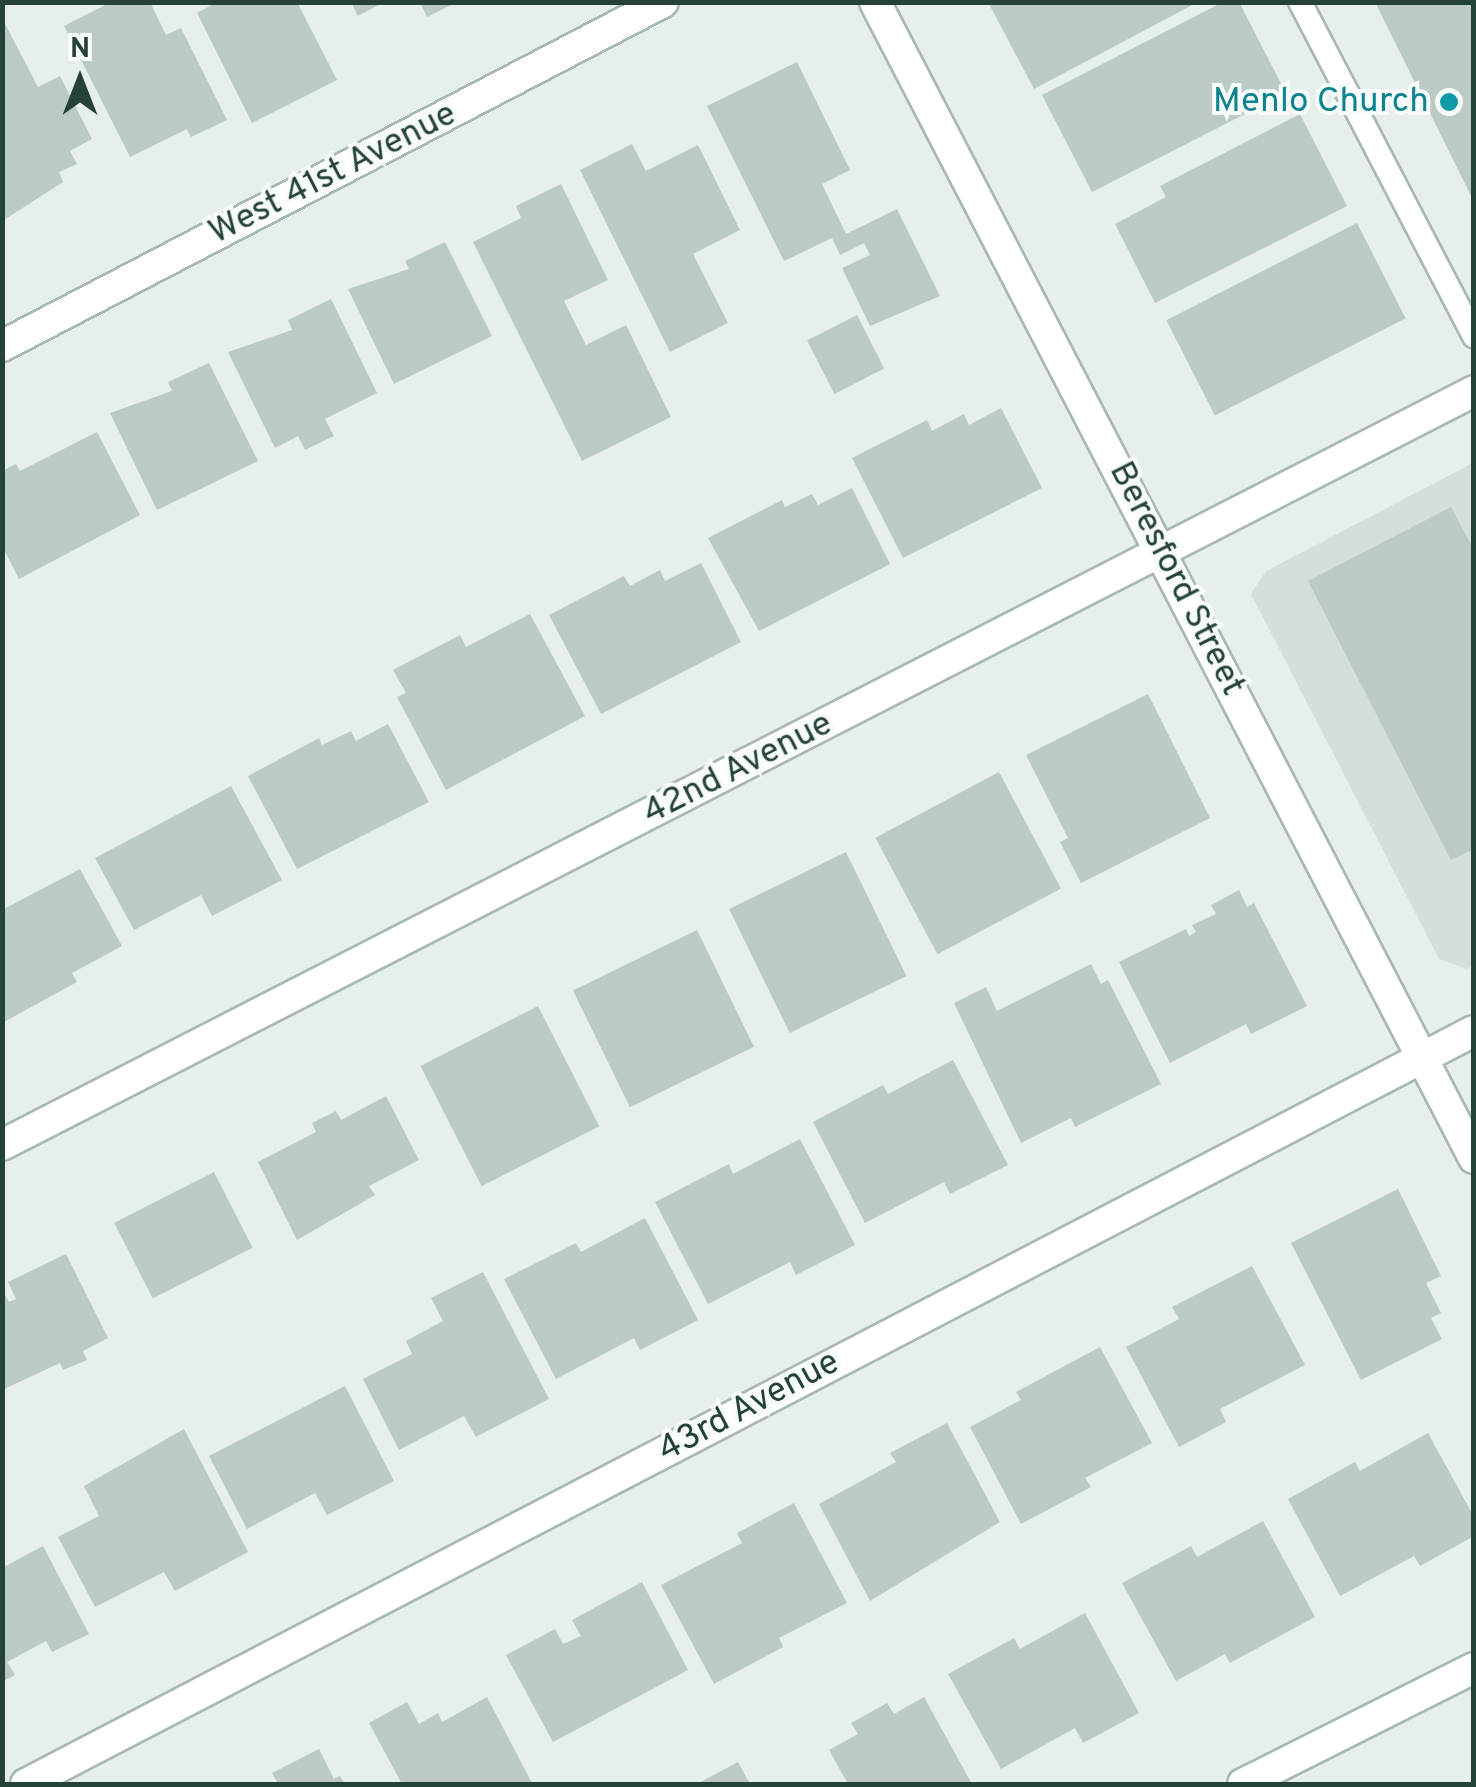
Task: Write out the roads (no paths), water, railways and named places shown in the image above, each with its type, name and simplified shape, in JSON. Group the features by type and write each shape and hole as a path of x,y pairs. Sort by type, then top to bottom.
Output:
{"street":[{"name":"West 41st Avenue","path":"2,346 663,2"},
{"name":"Beresford Street","path":"875,2 1425,1055 1474,1158"},
{"name":"42nd Avenue","path":"2,1145 1474,391"},
{"name":"43rd Avenue","path":"26,1784 1474,1031"},
{"path":"1244,1784 1474,1668"}],"lane":[{"path":"1300,2 1474,336"}],"place":[{"name":"Menlo Church","path":"1449,102"}]}
